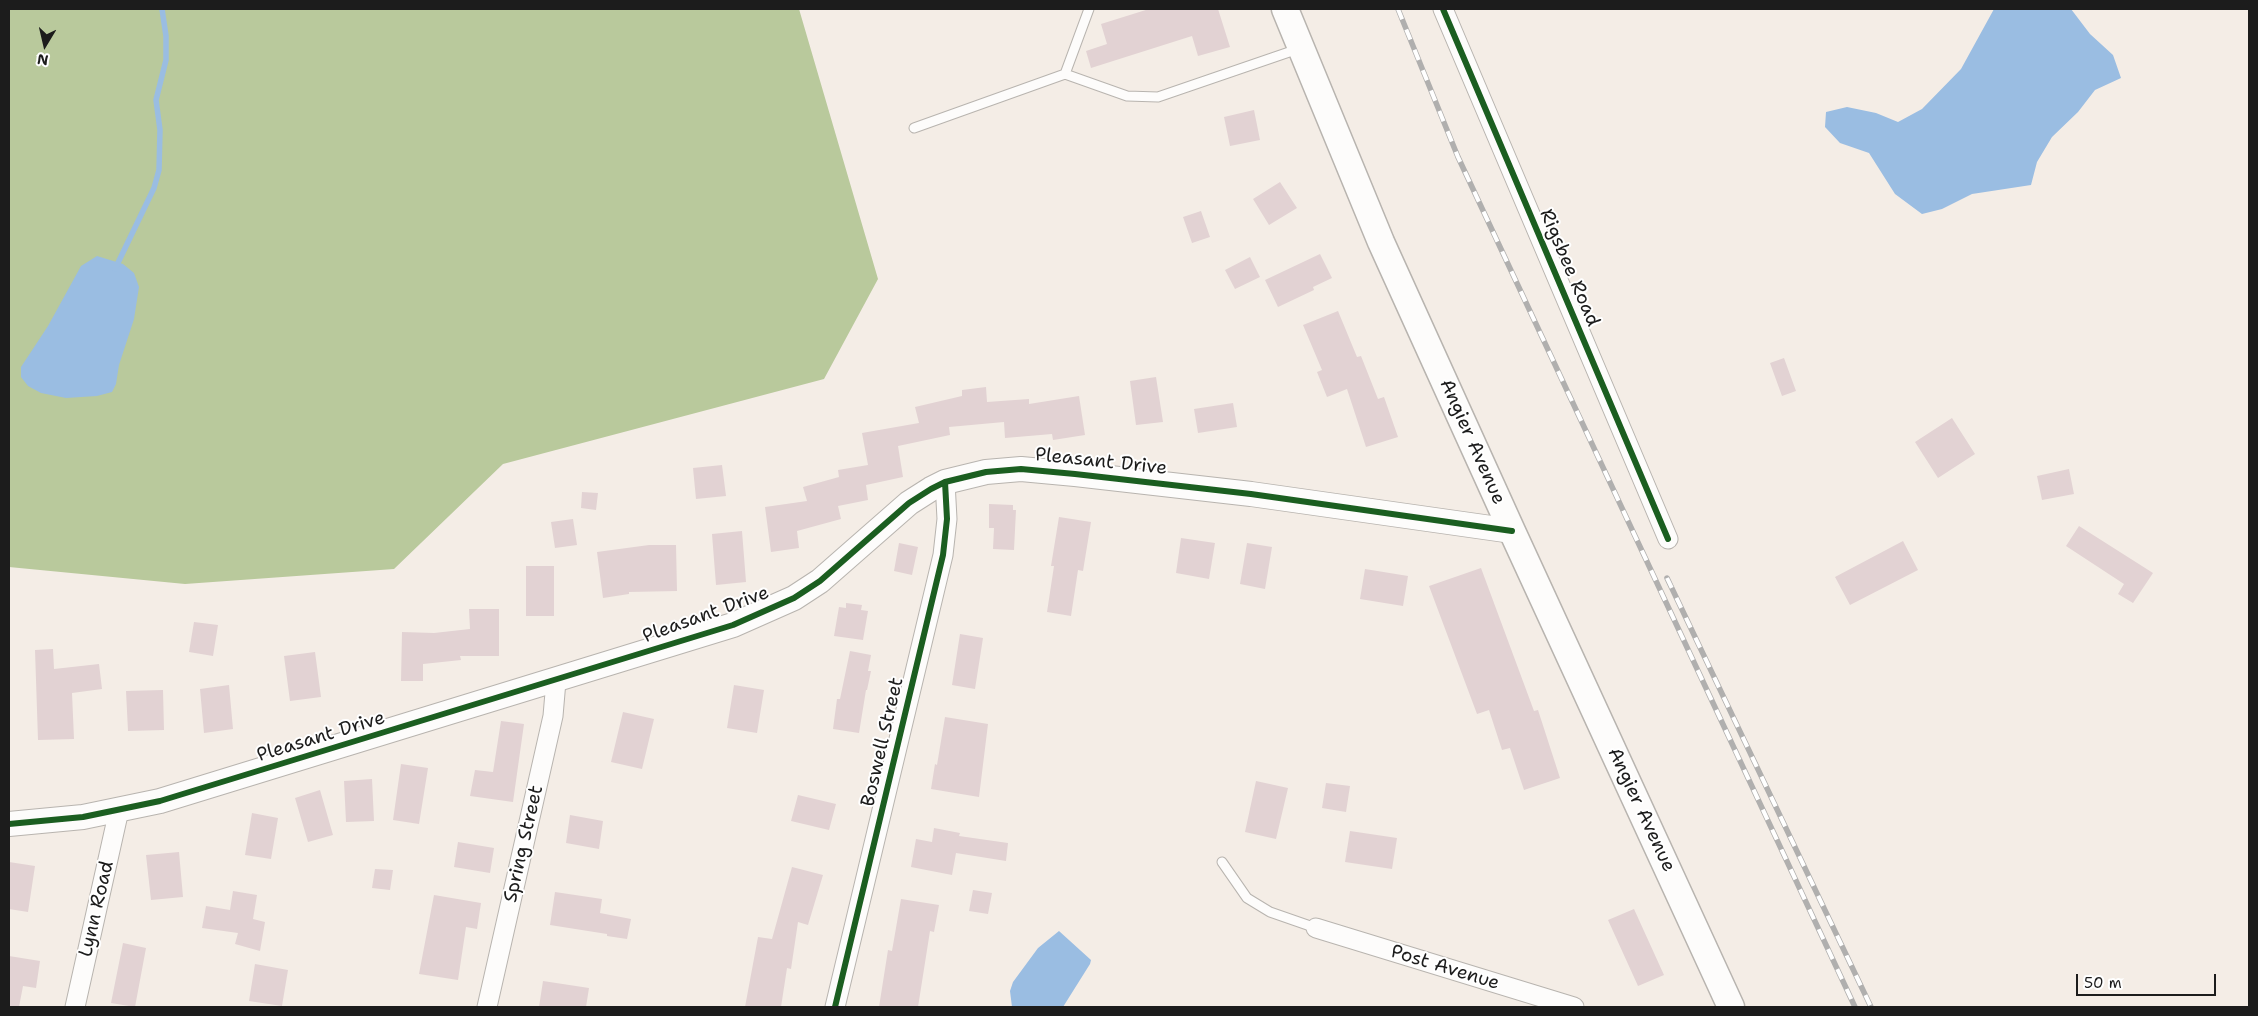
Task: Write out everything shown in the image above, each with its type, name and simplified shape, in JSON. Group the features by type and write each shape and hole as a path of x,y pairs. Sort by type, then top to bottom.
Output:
{"main road":[{"name":"Angier Avenue","path":"1285,9 1382,242 1512,531 1731,1007"}],"street":[{"name":"Rigsbee Road","path":"1443,9 1668,539"},
{"name":"Pleasant Drive","path":"9,824 82,817 119,810 202,789 733,625 794,598 820,581 909,503 945,482 986,472 1040,470 1251,494 1512,531"},
{"name":"Boswell Street","path":"835,1007 943,555 947,519 945,482"},
{"name":"Spring Street","path":"488,1007 553,716 556,681"},
{"name":"Lynn Road","path":"75,1007 119,810"},
{"name":"Post Avenue","path":"1316,928 1574,1007"}],"lane":[{"path":"1065,74 1089,9"},
{"path":"914,128 1065,74 1127,96 1158,97 1301,48"},
{"path":"1222,862 1247,898 1270,912 1316,928"}],"green space":[{"path":"9,9 799,9 878,279 824,379 503,464 394,569 185,584 9,567"}],"water":[{"path":"1994,9 2071,9 2090,34 2113,55 2121,78 2095,90 2078,112 2052,137 2037,162 2031,185 1972,194 1942,209 1922,214 1895,194 1869,153 1840,143 1825,127 1826,112 1847,107 1876,113 1898,122 1922,109 1961,69"},
{"path":"97,256 123,264 134,273 139,287 134,319 119,365 116,384 112,392 97,396 66,398 41,393 28,386 21,377 21,367 48,326 81,266"},
{"path":"1059,931 1091,960 1090,964 1063,1007 1012,1007 1010,991 1013,982 1038,948"}],"building":[{"path":"1149,9 1218,9 1230,47 1198,56 1192,36 1091,68 1086,51 1107,44 1101,24"},
{"path":"1254,110 1260,140 1230,146 1224,117"},
{"path":"1280,182 1297,208 1269,225 1253,199"},
{"path":"1201,211 1210,237 1192,243 1183,217"},
{"path":"1320,254 1332,278 1313,287 1314,290 1278,307 1265,280"},
{"path":"1250,257 1260,277 1235,289 1225,270"},
{"path":"1338,311 1357,357 1361,356 1378,399 1384,397 1398,437 1366,447 1347,389 1327,397 1317,372 1322,370 1303,325"},
{"path":"1784,358 1796,391 1782,396 1770,363"},
{"path":"1156,377 1163,422 1136,425 1130,381"},
{"path":"986,387 987,402 1029,399 1029,404 1079,396 1085,435 1053,440 1052,434 1005,438 1004,422 949,427 950,435 898,446 903,477 866,485 868,500 838,506 841,519 797,531 799,548 771,552 765,507 807,501 803,487 839,477 838,470 868,465 862,433 919,423 915,407 962,396 962,390"},
{"path":"1233,403 1237,427 1198,433 1194,409"},
{"path":"1952,418 1975,454 1938,478 1915,442"},
{"path":"722,465 726,496 696,499 693,468"},
{"path":"2069,469 2074,494 2042,500 2037,476"},
{"path":"582,492 598,493 596,510 581,508"},
{"path":"989,504 1013,505 1013,510 1016,510 1014,550 993,549 994,528 989,528"},
{"path":"1059,517 1091,522 1083,571 1078,570 1071,616 1047,612 1054,566 1051,566"},
{"path":"573,519 577,545 555,548 551,522"},
{"path":"2079,526 2153,573 2133,603 2118,594 2124,584 2066,546"},
{"path":"742,531 746,582 716,585 712,534"},
{"path":"1181,538 1215,543 1209,579 1176,573"},
{"path":"1903,541 1918,570 1850,605 1835,577"},
{"path":"899,543 918,547 912,575 894,571"},
{"path":"1247,543 1272,547 1265,589 1240,584"},
{"path":"649,545 676,545 677,591 629,592 629,594 603,598 597,552"},
{"path":"526,566 554,566 554,616 526,616"},
{"path":"1481,568 1534,711 1538,710 1560,778 1524,790 1510,748 1502,750 1489,710 1477,714 1429,586"},
{"path":"1365,569 1408,576 1403,606 1360,599"},
{"path":"846,603 862,605 861,610 868,611 863,640 834,636 839,607 846,608"},
{"path":"469,609 499,609 499,656 460,656 461,660 423,664 423,681 401,681 402,632 434,633 470,629"},
{"path":"194,622 218,625 213,656 189,652"},
{"path":"960,634 983,638 975,689 952,685"},
{"path":"53,649 54,669 99,664 102,689 72,693 74,739 38,740 35,650"},
{"path":"850,651 871,655 868,671 871,671 859,733 833,729 837,699 840,699"},
{"path":"315,652 321,697 290,701 284,656"},
{"path":"229,685 233,729 204,733 200,689"},
{"path":"734,685 764,690 757,733 727,728"},
{"path":"163,690 164,730 128,731 126,691"},
{"path":"623,712 654,719 642,769 611,762"},
{"path":"945,717 988,724 979,797 931,789"},
{"path":"501,721 524,724 513,802 470,796 475,770 493,772"},
{"path":"401,764 428,768 419,824 393,820"},
{"path":"372,779 374,821 346,822 344,781"},
{"path":"1256,781 1288,788 1276,839 1245,832"},
{"path":"1326,783 1350,786 1346,812 1322,808"},
{"path":"320,790 333,835 308,842 295,798"},
{"path":"798,795 836,804 829,830 791,821"},
{"path":"252,813 278,818 271,859 245,855"},
{"path":"570,815 603,821 599,849 566,843"},
{"path":"934,828 960,833 959,836 1008,843 1006,861 956,853 952,875 911,867 916,839 932,842"},
{"path":"1350,831 1397,838 1392,869 1345,862"},
{"path":"458,842 494,848 490,873 454,867"},
{"path":"179,852 183,897 151,900 146,855"},
{"path":"9,862 35,866 28,912 9,909"},
{"path":"792,867 823,875 808,925 798,922 791,969 787,968 781,1007 745,1007 758,937 772,939"},
{"path":"375,869 393,870 390,890 372,888"},
{"path":"973,890 992,893 988,914 969,911"},
{"path":"233,891 257,895 253,919 265,922 260,951 235,944 238,933 202,928 206,906 230,910"},
{"path":"555,892 602,899 600,913 631,919 627,939 550,925"},
{"path":"434,895 481,903 477,929 466,927 458,980 419,974"},
{"path":"901,899 939,905 934,932 930,931 918,1007 879,1007 888,950 892,951"},
{"path":"1634,909 1664,975 1638,986 1608,920"},
{"path":"123,943 146,948 135,1007 111,1003"},
{"path":"9,956 40,961 36,988 23,986 19,1007 9,1007"},
{"path":"255,964 288,970 282,1006 249,1001"},
{"path":"543,981 589,988 586,1007 539,1007"}],"waterway":[{"path":"115,269 154,188 159,170 160,130 156,100 166,60 166,36 162,9"}],"railway":[{"path":"1398,9 1458,157 1855,1007"},
{"path":"1667,578 1871,1007"}],"cycle path":[{"path":"1443,9 1668,539"},
{"path":"9,824 83,817 160,801 733,625 794,598 820,581 909,503 931,489 945,482 986,472 1021,469 1075,474 1251,494 1512,531"},
{"path":"835,1007 943,555 947,519 945,482"}]}
